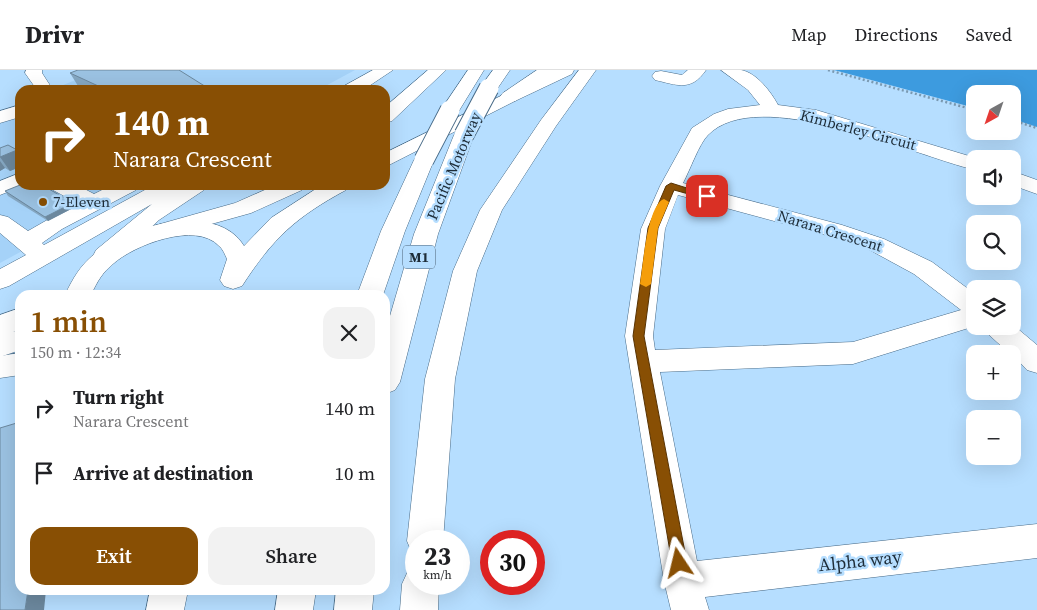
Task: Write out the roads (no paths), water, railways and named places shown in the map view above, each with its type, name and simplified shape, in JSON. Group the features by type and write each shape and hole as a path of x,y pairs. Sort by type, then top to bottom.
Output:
{"main road":[{"path":"34,70 33,74 42,85"},
{"path":"359,85 386,70"},
{"path":"390,113 438,70"},
{"name":"Pacific Motorway","path":"372,290 393,232 424,160 450,110 476,70"},
{"name":"Pacific Motorway","path":"390,364 426,234 464,135 489,88 502,70"},
{"path":"509,97 548,70"},
{"path":"390,157 566,70"},
{"path":"426,530 440,379 465,271 491,210 548,124 588,70"},
{"path":"661,76 686,81 698,70"},
{"path":"729,70 758,88 772,110"},
{"name":"Kimberley Circuit","path":"686,595 639,336 653,228 671,186 699,132 715,121 735,113 772,110 809,114 966,161"},
{"path":"0,117 15,112"},
{"path":"1021,181 1037,188"},
{"path":"0,189 15,182"},
{"name":"Narara Crescent","path":"671,186 834,230 876,244 924,268 966,300"},
{"path":"69,190 93,204"},
{"path":"0,280 34,249 54,224 119,190"},
{"path":"34,249 159,190"},
{"path":"65,290 151,215 188,190"},
{"path":"80,290 82,282 98,262 130,241 243,208 283,190"},
{"path":"228,287 256,245 274,225 299,207 329,190"},
{"path":"0,222 34,249"},
{"path":"161,231 192,228 210,231 224,237 234,247 238,259 228,287"},
{"path":"643,362 853,353 966,319"},
{"path":"0,326 15,320"},
{"path":"1008,335 1037,362"},
{"path":"0,346 15,342"},
{"path":"0,367 15,365"},
{"name":"Alpha way","path":"686,595 1037,541"},
{"path":"165,610 168,595"},
{"path":"294,610 297,595"},
{"path":"353,610 354,595"},
{"path":"419,610 420,595"}],"water":[{"path":"834,70 1037,70 1037,127 1021,122 1021,85 966,85 966,106"}],"place":[{"name":"7-Eleven","path":"43,202"}]}
